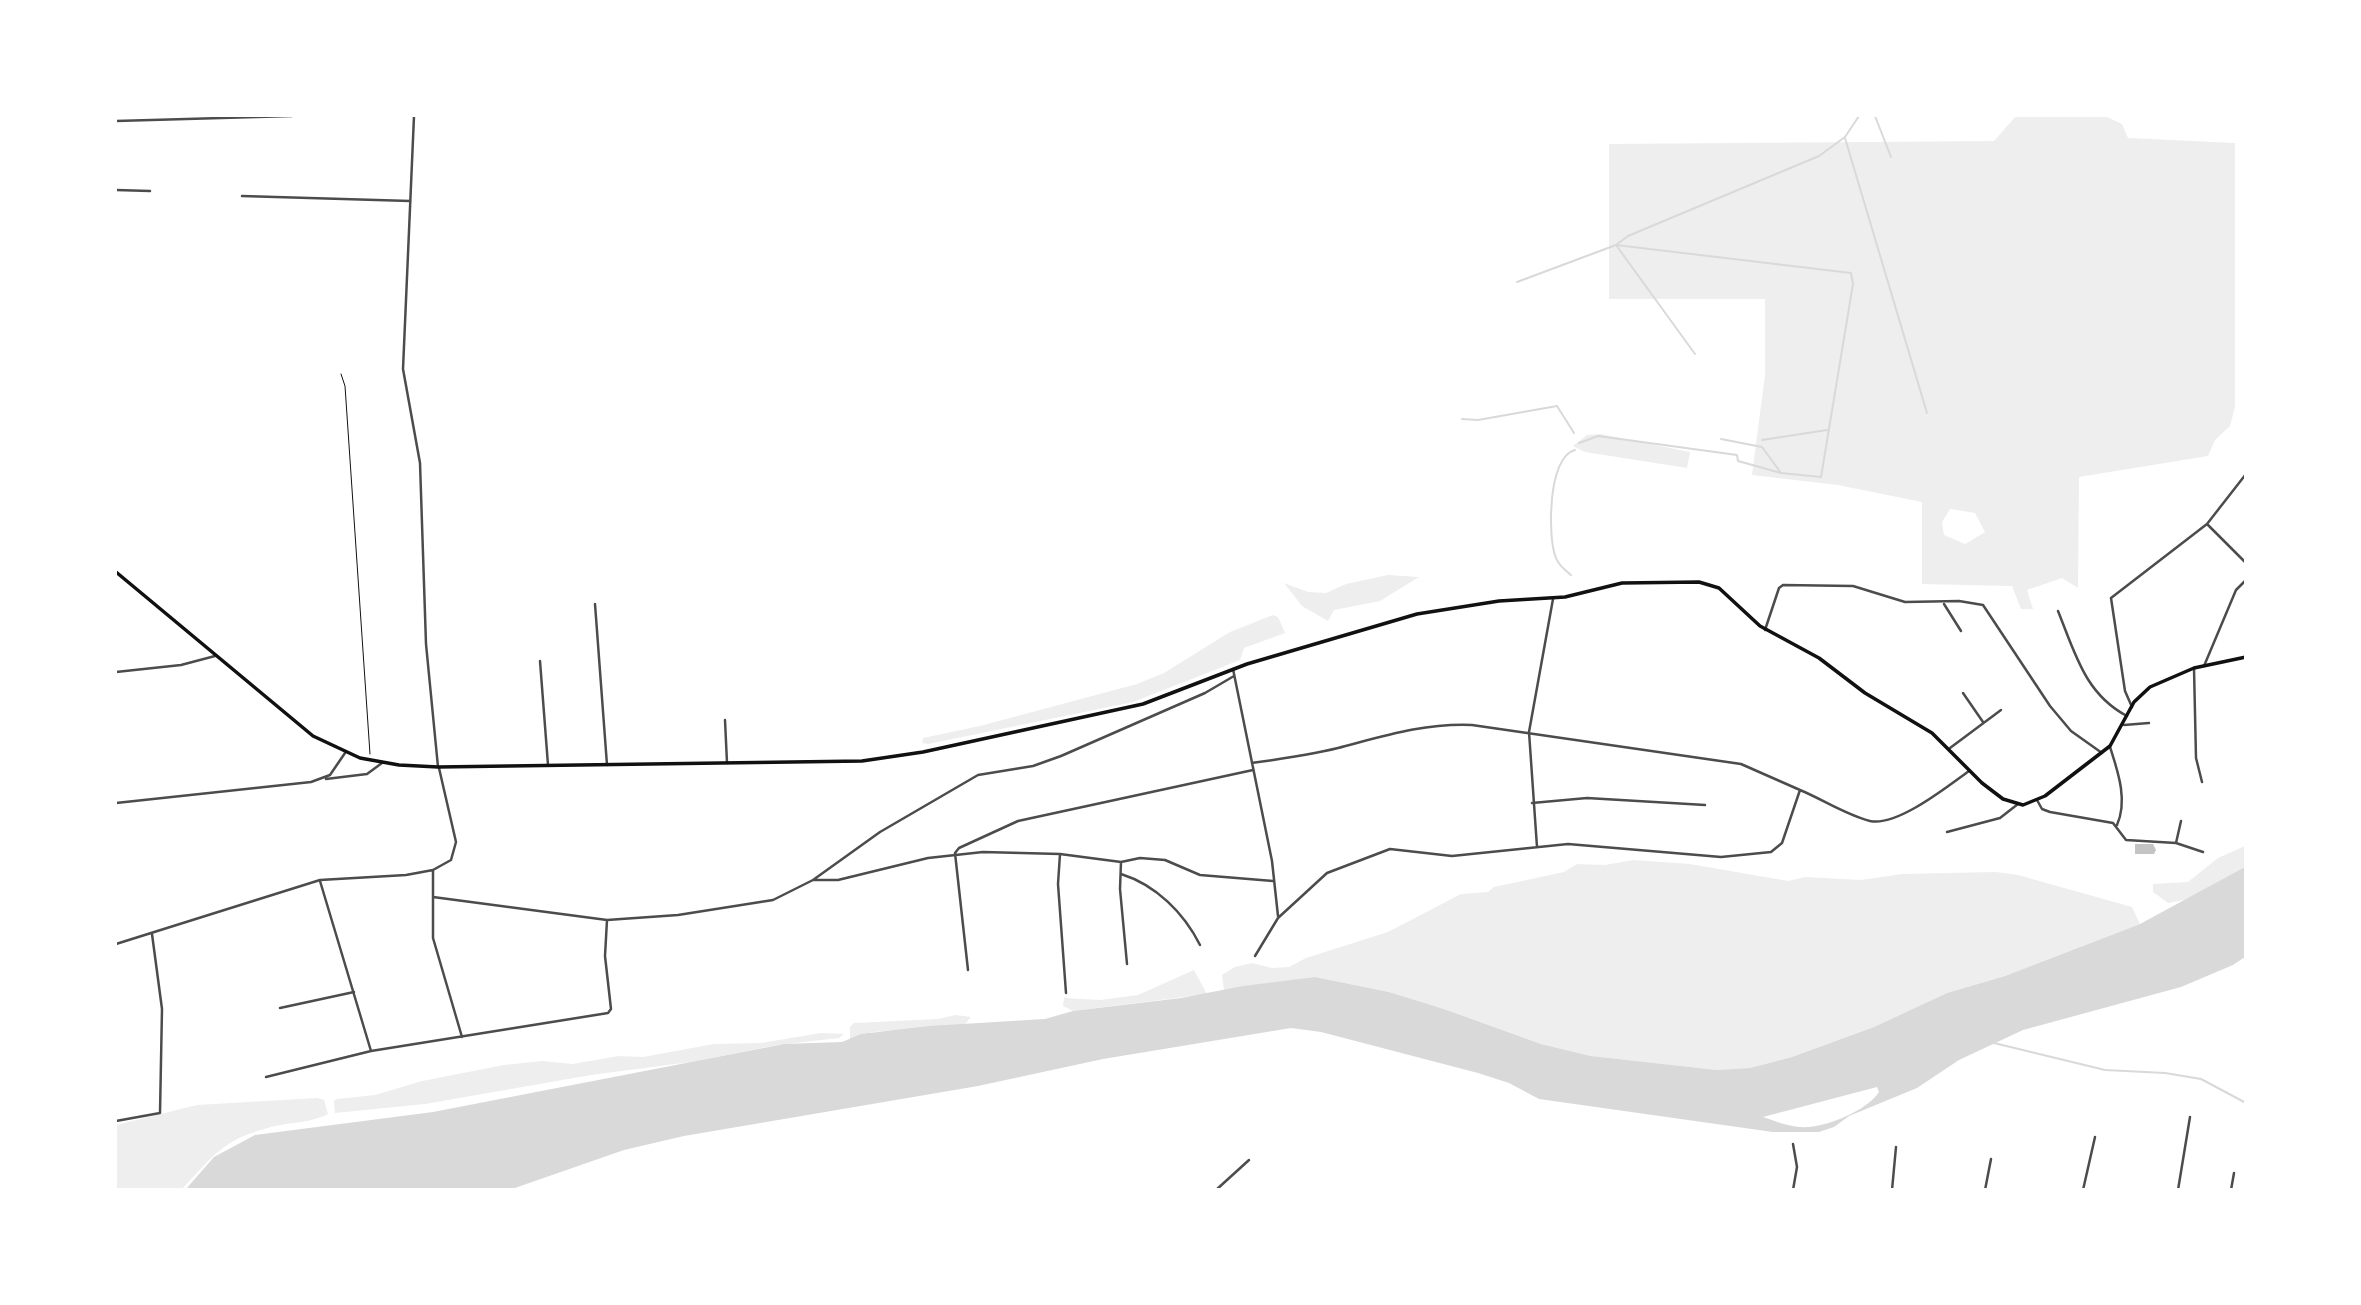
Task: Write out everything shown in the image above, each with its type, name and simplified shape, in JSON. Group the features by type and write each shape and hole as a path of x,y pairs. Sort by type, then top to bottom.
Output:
{"main road":[{"path":"116,572 298,725 345,753 382,763 439,767 862,761 923,752 1143,704 1233,669 1417,614 1499,601 1553,599 1622,583 1699,582 1719,588 1765,629 1819,658 1865,693 1932,733 1950,748 1969,771 2003,799 2018,804 2037,800 2110,746 2132,707 2150,687 2194,668 2245,657"}],"street":[{"path":"116,121 292,116"},
{"path":"116,944 320,880 406,875 433,870 452,860 456,842 439,767 426,644 420,463 404,369 414,116"},
{"path":"116,190 150,191"},
{"path":"242,196 410,201"},
{"path":"2132,707 2124,691 2111,598 2207,524 2245,474"},
{"path":"2207,524 2245,563"},
{"path":"2204,666 2236,590 2245,580"},
{"path":"1765,629 1783,585 1853,586 1905,602 1959,601 1983,605 2049,706 2071,731 2102,753"},
{"path":"1537,847 1529,732 1553,599"},
{"path":"1943,603 1961,631"},
{"path":"595,604 607,765"},
{"path":"2058,611 2082,668 2100,699 2127,716"},
{"path":"116,672 181,665 215,656"},
{"path":"540,661 548,765"},
{"path":"2194,668 2196,758 2202,782"},
{"path":"1233,669 1272,861 1279,918"},
{"path":"433,898 607,920 759,904 813,880 880,832 978,775 1032,766 1061,756 1205,693 1234,676"},
{"path":"1963,693 1983,722"},
{"path":"1950,748 2001,710"},
{"path":"725,720 727,763"},
{"path":"2124,725 2149,723"},
{"path":"1252,763 1337,748 1394,731 1437,724 1529,732 1741,764 1865,819 1880,821 1929,800 1969,771"},
{"path":"2110,746 2122,782 2120,818 2117,825"},
{"path":"323,779 335,770 345,753"},
{"path":"116,803 367,774 382,763"},
{"path":"968,970 955,853 959,848 1018,821 1253,770"},
{"path":"1255,956 1279,918 1327,873 1390,849 1452,856 1568,844 1721,857 1762,854 1777,849 1782,843 1800,790"},
{"path":"1532,803 1587,799 1704,805"},
{"path":"2037,800 2042,808 2050,811 2117,825 2126,840 2176,843 2203,852"},
{"path":"1947,832 2000,818 2018,804"},
{"path":"2176,843 2180,821"},
{"path":"813,880 838,880 955,853 1060,854 1121,862 1140,858 1165,860 1200,875 1273,881"},
{"path":"1060,854 1058,884 1066,993"},
{"path":"1121,862 1127,964"},
{"path":"433,870 433,938 462,1037"},
{"path":"1121,874 1162,897 1192,929 1200,945"},
{"path":"320,880 371,1051"},
{"path":"266,1077 371,1051 608,1013 611,1009 605,956 607,920"},
{"path":"116,1121 160,1113 162,1009 152,934"},
{"path":"280,1008 354,992"},
{"path":"2178,1189 2190,1117"},
{"path":"2083,1189 2095,1137"},
{"path":"1793,1144 1797,1167 1793,1189"},
{"path":"1892,1189 1896,1147"},
{"path":"1985,1189 1991,1159"},
{"path":"1216,1189 1249,1160"},
{"path":"2231,1189 2234,1173"}],"path":[{"path":"341,374 345,386 369,760"}],"shaded area":[{"path":"2016,116 2105,116 2122,124 2128,138 2235,143 2235,407 2230,426 2215,440 2208,456 2079,477 2078,588 2062,578 2027,590 2033,609 2021,609 2012,586 1922,584 1922,502 1838,485 1752,475 1765,375 1765,299 1609,299 1609,144 1994,141","holes":["1950,509 1975,513 1985,532 1965,544 1944,535 1942,522"]},
{"path":"1600,434 1690,452 1687,468 1585,452 1573,446 1587,435"},
{"path":"1388,575 1419,577 1380,601 1334,610 1328,621 1302,606 1284,583 1308,592 1326,593 1346,584"},
{"path":"1273,615 1278,617 1285,633 1244,648 1240,660 1133,702 928,744 922,743 923,738 980,726 1137,684 1164,673 1230,632"},
{"path":"2245,846 2245,867 2194,898 2168,903 2153,892 2153,884 2188,882 2218,858"},
{"path":"1633,860 1690,864 1788,881 1805,877 1861,880 1902,874 1996,872 2018,875 2132,907 2140,924 2005,976 1947,993 1874,1027 1792,1057 1750,1068 1717,1070 1591,1056 1541,1044 1389,992 1315,977 1224,990 1222,975 1235,967 1252,963 1272,968 1289,967 1306,958 1388,932 1461,894 1488,892 1494,887 1564,872 1577,864 1605,865"},
{"path":"2245,867 2245,957 2233,965 2181,987 2023,1030 1959,1060 1917,1088 1849,1116 1834,1127 1819,1132 1773,1132 1539,1099 1509,1083 1478,1073 1321,1032 1291,1028 1103,1059 978,1086 684,1136 624,1150 512,1189 186,1189 214,1157 255,1135 433,1112 784,1044 842,1042 861,1034 929,1026 1045,1019 1073,1011 1181,998 1243,986 1315,977 1389,992 1541,1044 1591,1056 1717,1070 1750,1068 1792,1057 1874,1027 1947,993 2005,976 2140,924","holes":["1877,1087 1879,1092 1855,1112 1820,1125 1795,1126 1763,1117"]},
{"path":"1194,970 1207,994 1073,1011 1063,1006 1064,998 1100,1000 1138,995"},
{"path":"956,1015 971,1017 964,1025 872,1032 850,1040 850,1027 854,1023 938,1019"},
{"path":"821,1033 844,1034 839,1038 777,1045 691,1062 591,1075 425,1104 335,1113 334,1101 337,1099 375,1095 422,1081 504,1065 542,1061 572,1064 619,1056 643,1057 714,1044 761,1043"},
{"path":"317,1098 324,1100 328,1114 243,1136 222,1149 182,1189 116,1189 116,1125 197,1105"}],"building":[{"path":"2135,844 2153,844 2156,850 2154,854 2135,854"}],"waterway":[{"path":"1517,282 1616,245 1628,236 1819,156 1845,137 1859,116"},
{"path":"1875,116 1891,157"},
{"path":"1845,138 1927,413"},
{"path":"1695,354 1616,245 1851,273 1853,284 1821,477 1781,473"},
{"path":"1462,419 1478,420 1557,406 1574,433"},
{"path":"1762,440 1827,430"},
{"path":"1579,443 1598,436 1737,455 1738,461 1781,473 1762,447 1721,439"},
{"path":"1571,575 1560,566 1556,558 1551,516 1559,466 1566,456 1575,450"},
{"path":"1994,1043 2105,1070 2165,1073 2201,1079 2246,1103"}]}
